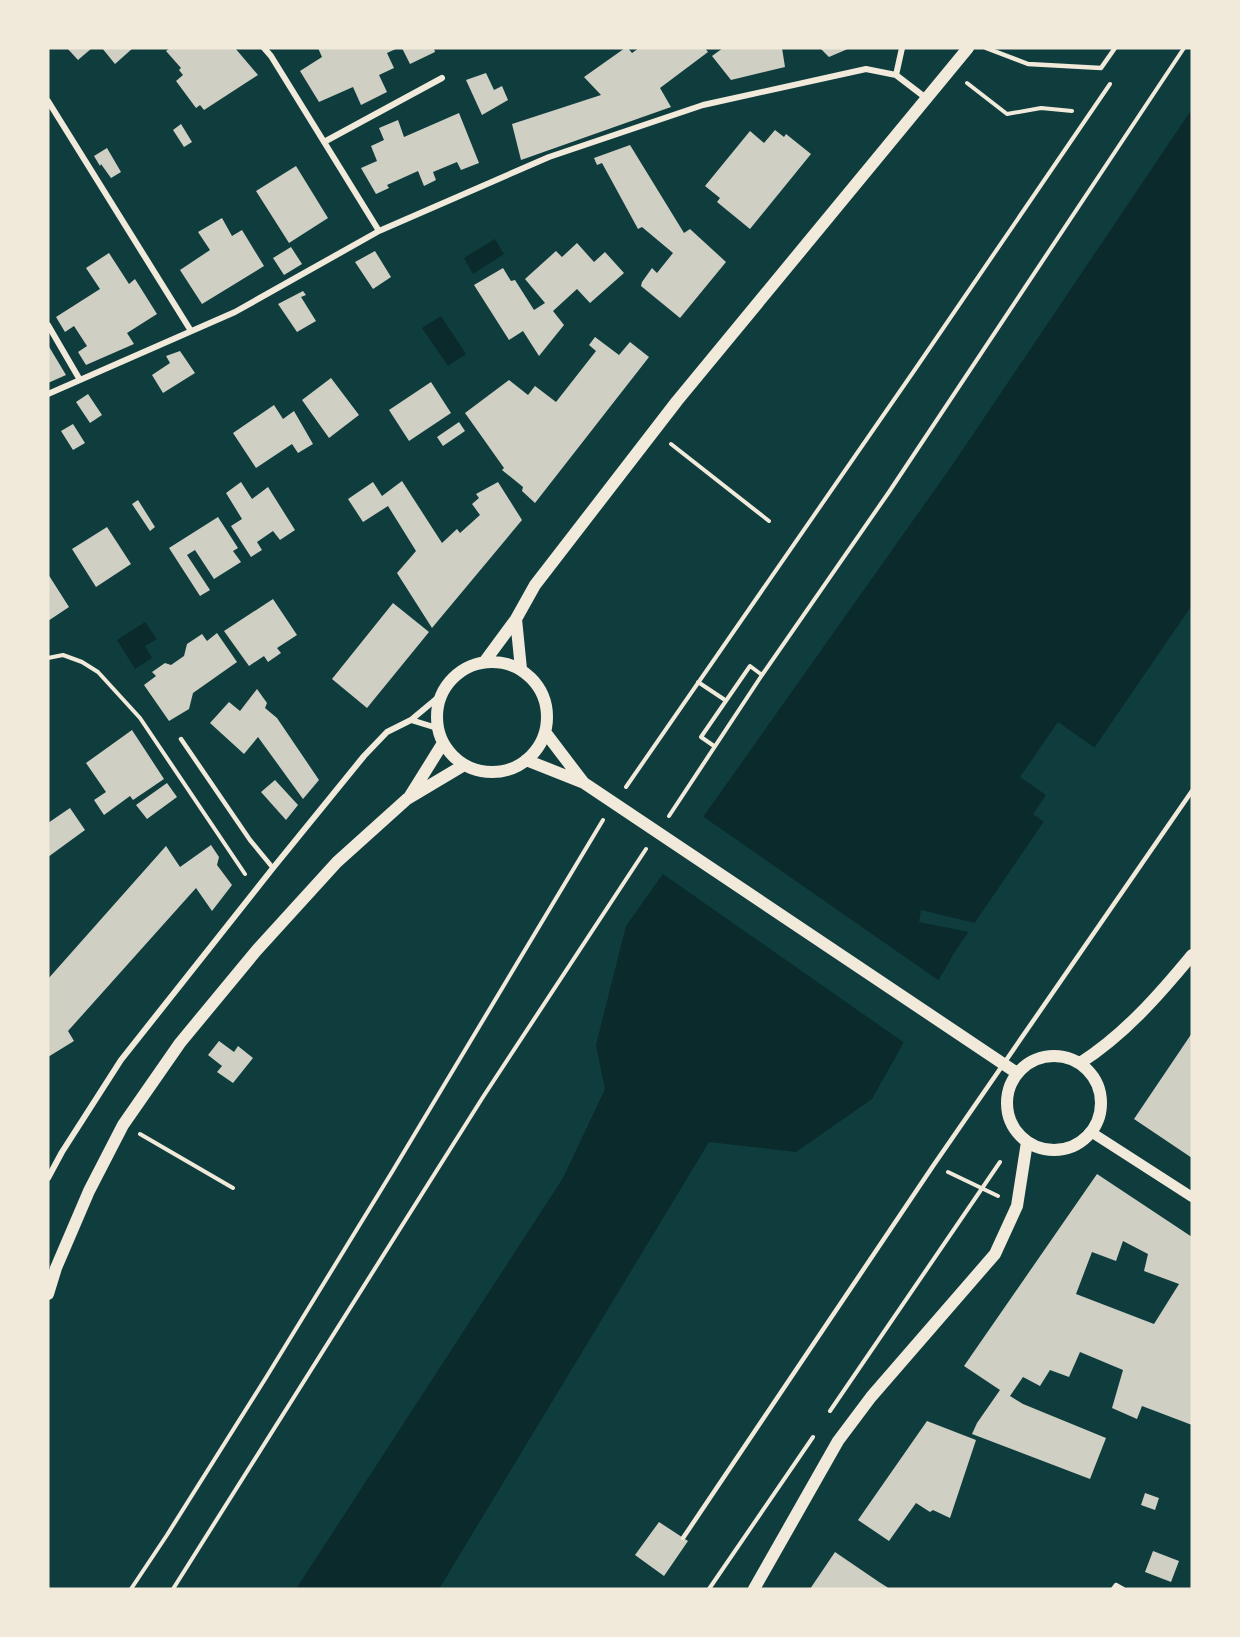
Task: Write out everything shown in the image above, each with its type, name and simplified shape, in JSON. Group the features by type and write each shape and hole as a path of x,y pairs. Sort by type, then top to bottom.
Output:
{"main road":[{"path":"485,661 516,619 535,585 677,401 968,48"},
{"path":"516,619 521,669"},
{"path":"485,661 504,662 521,669 535,681 544,696 548,714 545,732 538,748 512,769 496,772 480,771 464,765 452,756 442,743 437,729 437,712 441,695 451,679 467,667 485,661"},
{"path":"545,732 584,783"},
{"path":"407,799 442,743"},
{"path":"526,760 584,783 1017,1073"},
{"path":"48,1294 56,1268 89,1191 123,1125 180,1043 299,902 337,862 407,799 464,765"},
{"path":"1080,1063 1098,1052 1154,1002 1192,955"},
{"path":"1067,1057 1080,1063 1091,1074 1098,1087 1101,1103 1098,1118 1091,1131 1081,1141 1061,1149 1040,1148 1023,1138 1009,1117 1007,1102 1010,1087 1017,1073 1040,1058 1067,1057"},
{"path":"754,1589 838,1441 871,1397 995,1254 1017,1206 1023,1138"}],"street":[{"path":"264,48 379,231"},
{"path":"896,75 902,48"},
{"path":"48,394 235,312 379,231 549,157 703,105 866,69 896,75 926,98"},
{"path":"324,142 442,78"},
{"path":"48,101 191,331"},
{"path":"48,325 80,380"},
{"path":"48,1178 121,1060 364,756 387,732 411,720 441,695"},
{"path":"411,720 437,729"},
{"path":"1091,1131 1192,1197"}],"lane":[{"path":"986,48 1028,64 1101,68 1115,48"},
{"path":"181,739 250,840 273,868"},
{"path":"683,1538 933,1166 1192,791"},
{"path":"1113,1589 1116,1585 1123,1589"}],"path":[{"path":"985,98 1007,114 1041,108 1072,111"},
{"path":"692,460 769,521"},
{"path":"48,658 63,655 82,662 98,672 140,718 256,890"},
{"path":"714,746 701,737 725,700 750,666 762,675"},
{"path":"698,682 725,700"},
{"path":"144,1137 233,1188"},
{"path":"830,1412 983,1189 1023,1138"},
{"path":"933,1166 1017,1206"},
{"path":"709,1589 816,1432"}],"water":[{"path":"1192,109 1192,605 954,953 872,1099 796,1152 709,1142 439,1589 296,1589 563,1178 605,1089 596,1045 626,926 953,464"},
{"path":"495,239 504,254 473,274 464,258"},
{"path":"441,316 466,354 448,366 422,328"},
{"path":"145,622 157,639 145,646 152,658 135,669 117,640"}],"pier":[{"path":"1058,722 1095,748 1044,822 1033,814 1046,795 1020,777"},
{"path":"701,815 941,982 906,1044 660,872"},
{"path":"921,910 975,923 969,932 919,922"}],"building":[{"path":"67,48 92,48 78,60"},
{"path":"102,48 133,48 115,64"},
{"path":"170,48 235,48 258,75 204,110 200,105 196,108 176,81 183,75 179,70 181,68 166,51"},
{"path":"318,48 398,48 387,53 394,68 379,75 387,92 361,105 353,87 319,102 300,71 322,57"},
{"path":"402,48 434,48 435,52 410,64"},
{"path":"625,48 632,53 639,48 705,48 708,52 660,88 671,107 521,160 512,124 601,95 584,77"},
{"path":"723,48 782,48 785,67 731,80 712,56"},
{"path":"820,48 850,48 829,57"},
{"path":"486,73 494,90 502,86 508,100 482,115 466,80"},
{"path":"459,113 479,163 461,170 457,162 433,172 436,180 424,186 418,171 387,185 389,188 376,194 361,168 377,161 371,146 384,140 379,128 398,120 404,137"},
{"path":"181,124 192,142 184,147 173,130"},
{"path":"775,130 784,137 786,134 811,154 750,229 717,202 720,198 705,186 750,131 764,143"},
{"path":"630,145 684,233 690,229 726,262 680,318 641,286 652,268 657,273 673,253 642,227 638,229 602,163 597,165 594,158"},
{"path":"107,148 121,172 111,178 94,156"},
{"path":"296,166 328,218 289,243 256,191"},
{"path":"222,218 232,236 242,230 264,266 202,304 180,270 210,250 198,232"},
{"path":"577,243 594,262 605,252 624,273 590,303 577,289 553,311 564,325 539,356 523,331 509,340 474,285 503,268 511,281 515,280 534,310 545,303 525,279 556,251 562,257"},
{"path":"291,247 302,264 284,275 273,258"},
{"path":"375,251 391,277 373,289 355,262"},
{"path":"109,253 129,284 135,279 157,314 127,333 134,344 86,365 78,352 87,346 74,326 65,332 56,317 100,289 86,268"},
{"path":"303,291 306,295 301,297 316,321 297,332 278,304"},
{"path":"595,337 619,355 630,342 649,357 535,503 522,491 523,487 502,470 504,468 465,413 509,380 528,395 535,386 556,402 596,351 589,345"},
{"path":"48,345 66,375 48,383"},
{"path":"180,351 195,373 163,393 152,375 170,363 166,356"},
{"path":"331,378 359,415 329,438 302,400"},
{"path":"431,382 451,413 409,441 389,410"},
{"path":"88,394 102,415 90,423 76,402"},
{"path":"274,405 283,419 294,411 313,444 298,453 292,444 256,468 233,433"},
{"path":"459,422 465,431 443,446 437,437"},
{"path":"73,424 85,443 73,450 61,431"},
{"path":"402,481 442,543 457,529 460,533 480,515 472,504 479,498 476,494 498,482 522,520 432,628 397,573 416,551 388,506 363,522 348,499 373,482 382,496"},
{"path":"241,482 252,499 268,487 295,530 280,540 273,531 257,542 262,550 251,557 231,526 242,519 226,493"},
{"path":"138,500 155,527 150,531 132,504"},
{"path":"218,517 238,548 233,551 241,562 214,579 195,550 187,555 210,590 200,596 169,548"},
{"path":"107,527 131,564 96,587 72,549"},
{"path":"48,574 69,607 48,621"},
{"path":"273,599 297,635 277,648 281,653 268,662 264,656 249,666 224,631"},
{"path":"393,603 429,632 367,708 332,679"},
{"path":"217,633 237,662 193,693 189,709 169,721 144,685 156,676 152,672 165,663 171,665 184,656 187,644 202,634 207,641"},
{"path":"257,689 267,703 265,708 277,718 319,780 303,799 258,737 244,754 210,723 229,702 240,711"},
{"path":"132,730 164,779 133,800 130,796 104,815 94,800 106,792 86,763"},
{"path":"275,780 298,805 286,820 261,792"},
{"path":"167,783 177,797 147,819 136,805"},
{"path":"70,808 85,830 48,857 48,823"},
{"path":"211,845 219,857 217,865 232,885 212,911 196,888 68,1031 74,1041 48,1057 48,979 166,846 180,867"},
{"path":"1192,1033 1191,1132 1192,1158 1134,1119"},
{"path":"219,1041 234,1052 238,1046 253,1058 233,1083 217,1072 222,1066 208,1055"},
{"path":"1097,1174 1192,1237 1192,1425 1142,1406 1137,1419 1112,1408 1123,1370 1080,1352 1069,1377 1050,1370 1040,1386 1023,1377 1010,1396 1023,1404 1106,1438 1090,1479 972,1434 1000,1390 964,1366","holes":["1123,1241 1148,1254 1144,1271 1179,1284 1154,1324 1076,1294 1092,1252 1116,1261"]},
{"path":"927,1421 976,1440 950,1518 933,1510 930,1512 916,1503 889,1541 858,1520"},
{"path":"1145,1493 1159,1498 1155,1510 1141,1505"},
{"path":"659,1522 688,1541 664,1576 635,1555"},
{"path":"1153,1551 1179,1561 1171,1582 1145,1572"},
{"path":"835,1552 879,1582 890,1589 810,1589"}]}
